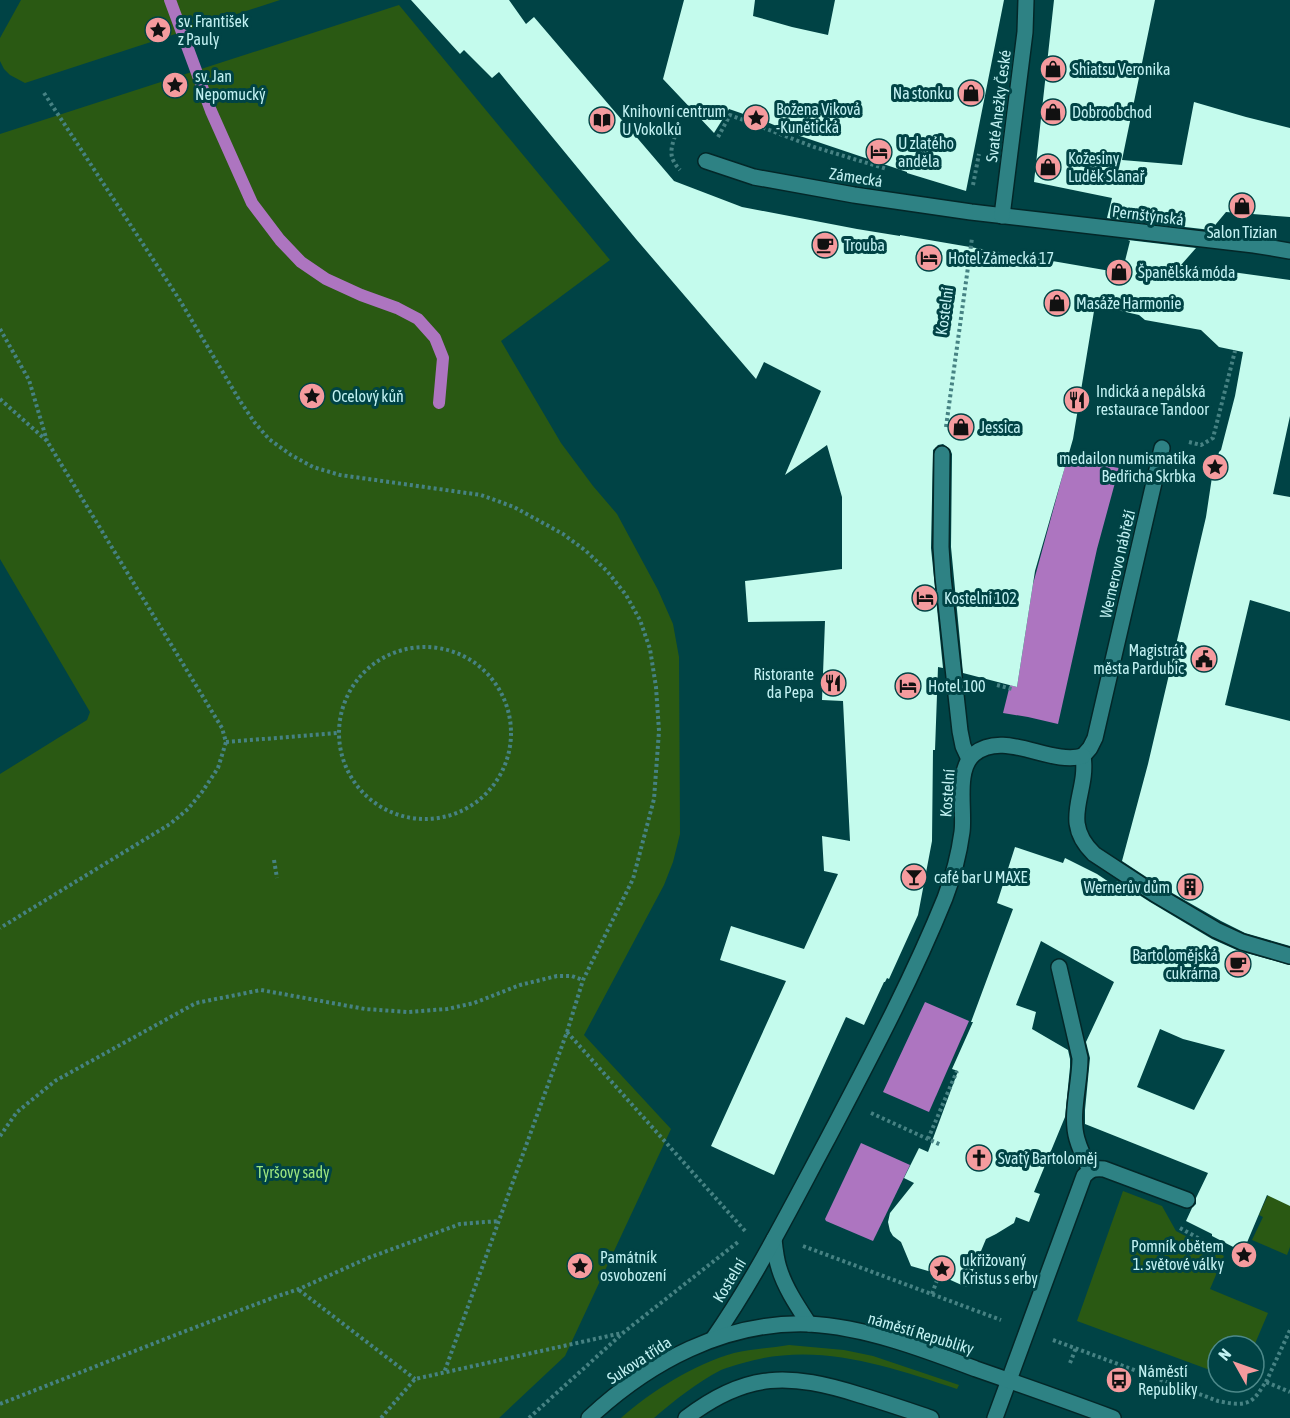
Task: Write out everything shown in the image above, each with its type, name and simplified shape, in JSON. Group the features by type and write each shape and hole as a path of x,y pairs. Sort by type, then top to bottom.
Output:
{"street":[{"name":"Svaté Anežky České","path":"1002,216 1023,44 1026,0"},
{"name":"Zámecká","path":"706,161 754,177 854,195 1002,216"},
{"name":"Pernštýnská","path":"1002,216 1290,251"},
{"name":"Wernerovo nábřeží","path":"1083,756 1095,738 1162,448"},
{"name":"Kostelní","path":"713,1339 774,1239 885,1030 942,905 953,872 962,835 963,778 964,768 969,759 960,731 943,577 942,454"},
{"path":"969,759 984,747 995,746 1008,746 1070,758 1083,756 1083,775 1077,817 1080,836 1094,854 1216,930 1242,942 1290,956"},
{"path":"1059,967 1080,1058 1075,1118 1076,1137 1090,1170"},
{"path":"995,1418 1084,1176 1090,1170 1104,1169 1187,1200"},
{"path":"774,1239 779,1270 809,1324"},
{"name":"náměstí Republiky","path":"713,1339 752,1328 777,1325 809,1324 850,1330 925,1350 1113,1418"},
{"name":"Sukova třída","path":"589,1418 643,1375 686,1350 713,1339"},
{"path":"686,1418 714,1399 743,1386 780,1379 822,1384 931,1418"}],"path":[{"path":"44,93 179,298 240,401 269,439 313,467 340,475 481,495 514,507 563,534 586,551 626,595 640,620 650,649 656,687 659,731 654,799 633,879 583,980 567,1032 444,1372"},
{"path":"706,161 730,115 814,147 892,171"},
{"path":"675,136 670,148 673,163 680,171"},
{"path":"971,195 980,150"},
{"name":"Kostelní","path":"942,454 972,240"},
{"path":"0,329 29,380 47,441 222,728 226,742 218,768 202,792 188,809 170,824 0,928"},
{"path":"1162,448 1168,440 1201,445 1213,438 1235,351"},
{"path":"0,399 47,441"},
{"path":"1102,473 1104,465"},
{"path":"416,648 437,648 457,653 476,663 491,678 502,695 509,715 511,736 508,755 491,789 460,812 442,818 423,819 404,817 386,810 370,800 356,786 346,770 340,752 338,733 341,712 349,693 361,675 376,661 395,652 416,648"},
{"path":"997,685 1012,689"},
{"path":"226,742 338,733"},
{"path":"274,860 277,878"},
{"path":"0,1136 17,1112 55,1080 196,1003 261,990 365,1009 408,1012 447,1009 474,1003 520,986 557,976 572,976 583,980"},
{"path":"567,1032 748,1234"},
{"path":"928,1139 957,1071"},
{"path":"869,1113 941,1145"},
{"path":"0,1404 299,1289 368,1258 460,1224 499,1221"},
{"path":"529,1418 624,1332 740,1242"},
{"path":"932,1294 940,1272"},
{"path":"299,1289 415,1380"},
{"path":"1266,1382 1290,1330"},
{"path":"381,1418 415,1380 624,1332"},
{"path":"1070,1363 1076,1348"}],"green space":[{"path":"21,0 280,0 25,83 10,75 0,61 0,38"},
{"name":"Tyršovy sady","path":"399,5 610,260 501,341 561,443 617,514 658,590 673,624 679,657 680,834 664,885 584,1035 671,1129 565,1356 499,1418 0,1418 0,774 87,720 90,712 0,559 0,134"},
{"path":"1123,1191 1162,1206 1176,1231 1224,1256 1210,1289 1268,1313 1259,1334 1206,1334 1206,1369 1077,1321"},
{"path":"1268,1195 1290,1205 1290,1247 1287,1255 1252,1240 1263,1217 1259,1215"},
{"path":"789,1345 844,1350 873,1356 959,1385 957,1389 852,1359 825,1355 771,1357 721,1370 686,1392 654,1418 621,1418 660,1388 704,1364 747,1350"}],"shaded area":[{"path":"1067,459 1119,468 1097,549 1058,724 1003,713 1010,685 1017,687 1033,584"},
{"path":"925,1002 969,1021 929,1112 883,1092"},
{"path":"861,1143 910,1165 873,1241 825,1219"}],"building":[{"path":"411,0 509,0 526,24 534,17 674,181 742,207 857,229 1122,273 1130,241 1128,240 1196,248 1181,265 1290,280 1290,416 1273,494 1290,497 1290,612 1250,600 1225,705 1290,721 1290,946 1245,933 1221,921 1122,861 1148,764 1206,517 1212,477 1235,396 1243,352 1219,347 1201,330 1145,320 1139,315 1095,305 1073,439 1035,571 1017,687 963,673 951,547 952,454 950,449 943,444 933,450 931,548 943,668 938,667 935,750 933,750 932,841 918,915 889,979 887,978 884,982 864,1025 846,1017 774,1175 711,1146 786,981 720,960 731,926 804,949 838,874 824,871 822,836 850,841 843,701 822,700 825,621 748,622 745,581 842,569 842,497 827,445 785,475 821,391 764,362 756,379 636,239 499,72 492,78 464,50 460,54"},
{"path":"684,0 755,0 753,16 828,35 835,0 1004,0 966,191 800,136 729,109 714,133 663,79"},
{"path":"1054,0 1155,0 1122,160 1182,165 1194,102 1290,128 1290,217 1226,212 1211,230 1107,218 1112,198 1034,182"},
{"path":"1015,847 1063,863 1065,858 1115,886 1117,881 1212,939 1239,951 1290,965 1290,1206 1267,1195 1243,1252 1186,1221 1196,1204 1196,1198 1208,1173 1085,1124 1090,1058 1086,1042 1114,982 1041,941 1016,1005 1036,1012 1032,1029 1068,1050 1070,1067 1065,1117 1034,1192 1040,1194 1029,1222 1016,1217 1014,1223 986,1239 966,1287 935,1273 911,1266 901,1242 890,1231 888,1222 890,1213 914,1183 904,1178 919,1148 928,1152 958,1071 952,1069 973,1022 971,1022 1013,909 997,903","holes":["1160,1029 1183,1039 1225,1050 1194,1110 1137,1087"]}],"waterway":[{"path":"170,0 211,111 252,203 280,240 301,262 326,279 418,319 435,338 443,358 439,403"}],"place":[{"name":"sv. František z Pauly","path":"158,30"},
{"name":"Shiatsu Veronika","path":"1053,69"},
{"name":"sv. Jan Nepomucký","path":"175,85"},
{"name":"Na stonku","path":"971,93"},
{"name":"Dobroobchod","path":"1053,112"},
{"name":"Božena Viková -Kunětická","path":"756,118"},
{"name":"Knihovní centrum U Vokolků","path":"602,120"},
{"name":"U zlatého anděla","path":"879,152"},
{"name":"Kožesiny Luděk Slanař","path":"1048,167"},
{"name":"Salon Tizian","path":"1242,206"},
{"name":"Trouba","path":"825,245"},
{"name":"Hotel Zámecká 17","path":"929,258"},
{"name":"Španělská móda","path":"1119,272"},
{"name":"Masáže Harmonie","path":"1057,303"},
{"name":"Ocelový kůň","path":"312,396"},
{"name":"Indická a nepálská restaurace Tandoor","path":"1077,400"},
{"name":"Jessica","path":"961,427"},
{"name":"medailon numismatika Bedřicha Skrbka","path":"1215,467"},
{"name":"Kostelní 102","path":"925,598"},
{"name":"Magistrát města Pardubic","path":"1204,659"},
{"name":"Ristorante da Pepa","path":"833,683"},
{"name":"Hotel 100","path":"908,686"},
{"name":"café bar U MAXE","path":"914,877"},
{"name":"Wernerův dům","path":"1190,887"},
{"name":"Bartolomějská cukrárna","path":"1238,964"},
{"name":"Svatý Bartoloměj","path":"979,1158"},
{"name":"Pomník obětem 1. světové války","path":"1244,1255"},
{"name":"Památník osvobození","path":"580,1266"},
{"name":"ukřižovaný Kristus s erby","path":"942,1269"},
{"name":"Náměstí Republiky","path":"1119,1380"}]}
